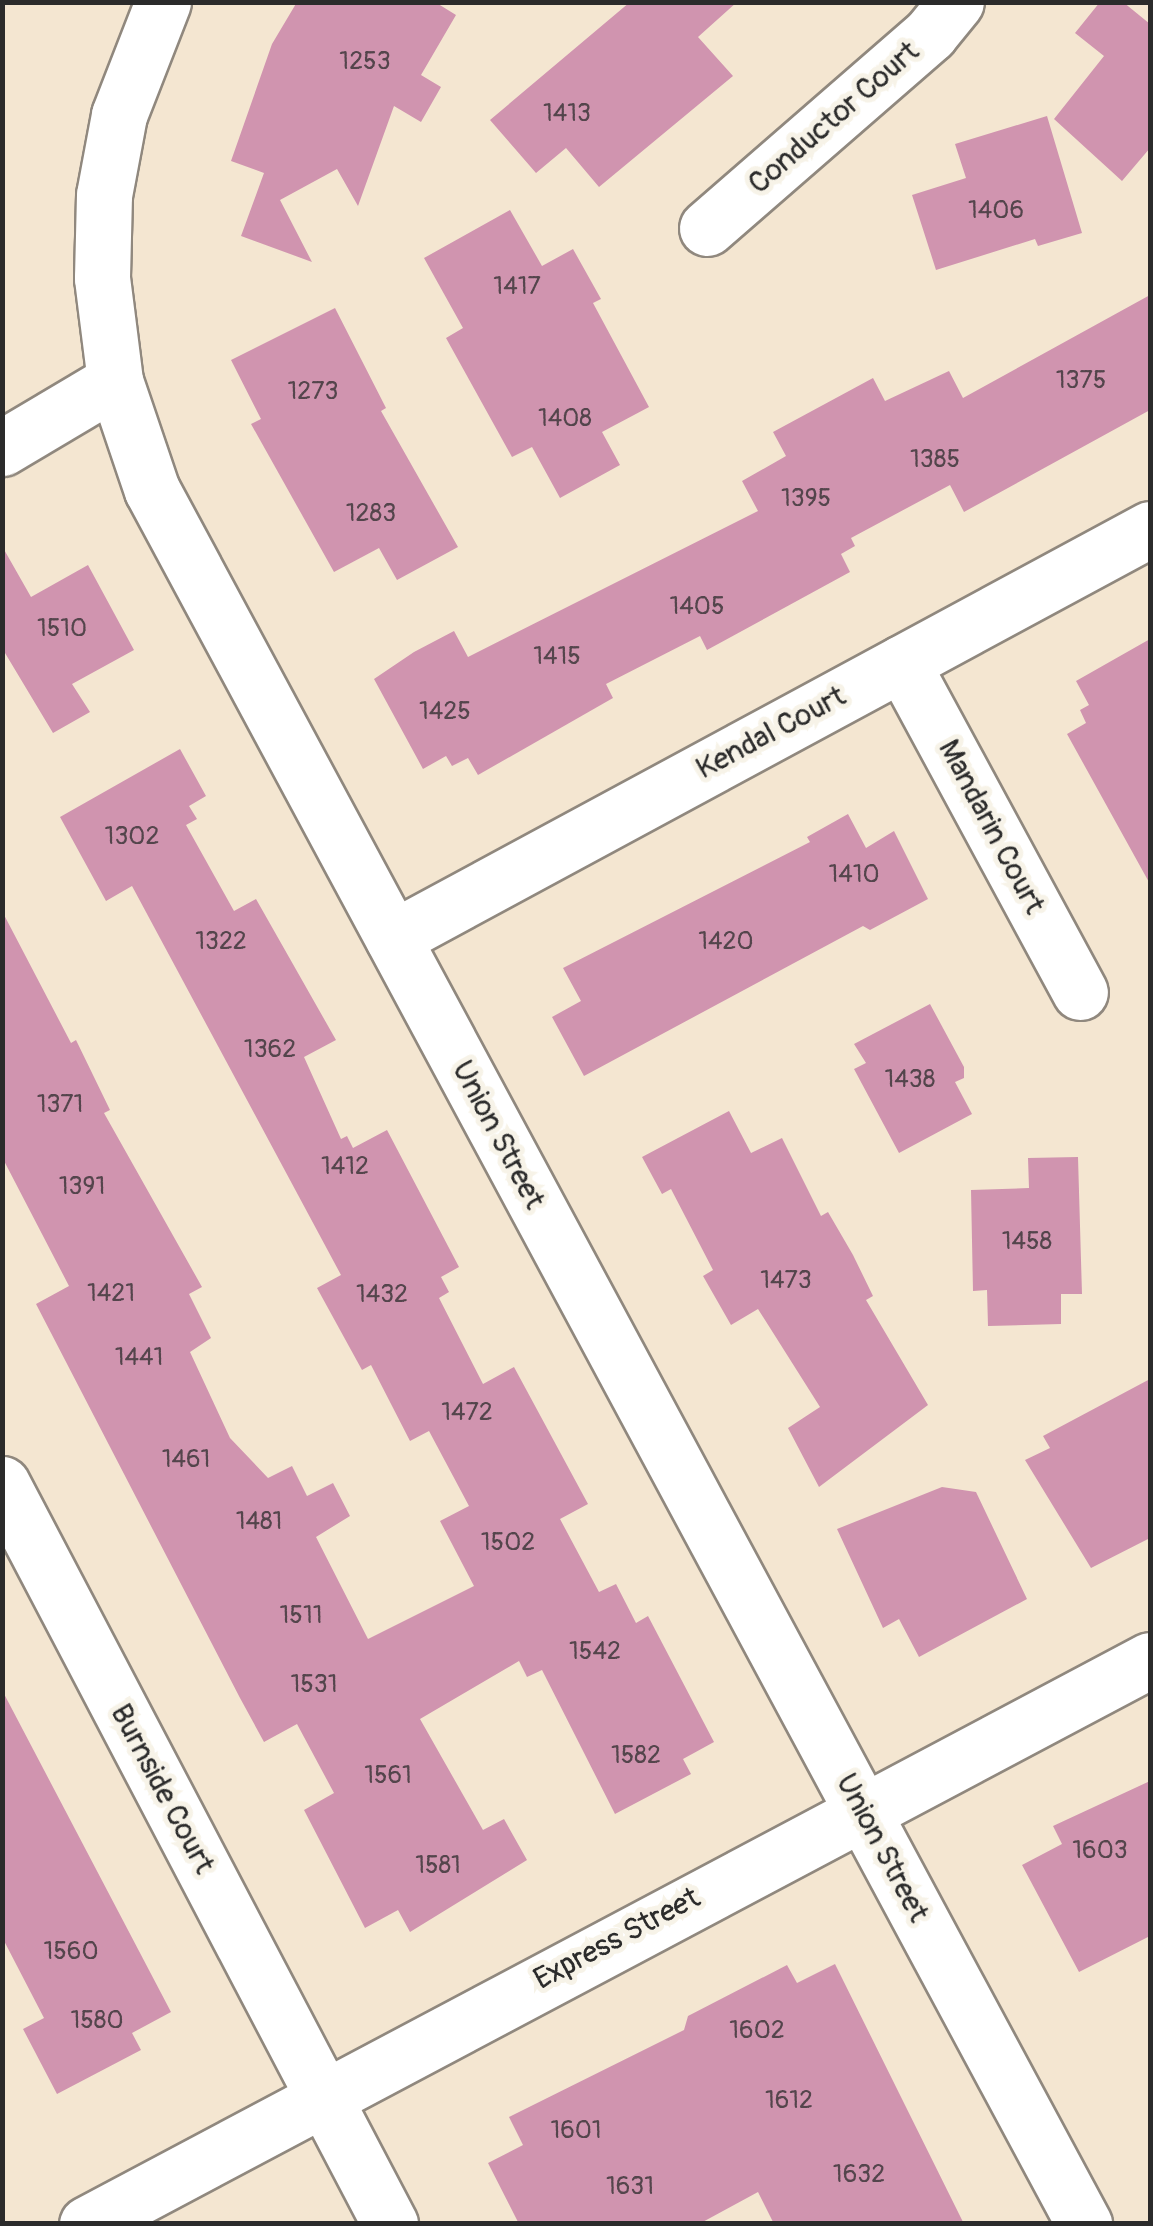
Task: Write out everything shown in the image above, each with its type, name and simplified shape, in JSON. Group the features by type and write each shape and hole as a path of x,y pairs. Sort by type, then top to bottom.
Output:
{"street":[{"name":"Union Street","path":"163,2 119,115 104,195 102,278 115,381 152,490 1084,2224"},
{"name":"Conductor Court","path":"707,228 930,34 956,2"},
{"path":"2,448 115,381"},
{"name":"Kendal Court","path":"392,938 1150,529"},
{"name":"Mandarin Court","path":"902,663 1080,992"},
{"name":"Burnside Court","path":"2,1484 390,2224"},
{"name":"Express Street","path":"87,2224 321,2094 1150,1660"}],"building":[{"path":"297,2 435,2 456,15 421,75 441,87 421,122 394,106 358,206 337,169 280,200 312,262 241,236 264,173 231,161 272,44"},
{"path":"630,2 737,2 698,37 733,76 599,187 566,148 536,173 490,120"},
{"path":"1100,2 1123,2 1150,24 1150,148 1122,181 1054,119 1104,56 1075,33"},
{"path":"1047,116 1082,233 1038,246 1035,239 936,270 912,195 966,178 955,144"},
{"path":"510,210 542,266 573,249 601,299 593,303 649,407 602,432 620,465 560,498 532,447 512,457 446,338 463,328 424,258"},
{"path":"1150,295 1150,410 964,512 950,485 851,538 855,546 841,554 850,572 707,650 700,636 606,684 613,698 478,775 468,758 452,766 446,756 423,769 374,679 414,652 454,631 468,657 758,511 742,481 786,456 773,432 873,378 885,401 949,371 963,398"},
{"path":"335,308 386,408 381,411 458,547 397,580 379,548 334,572 251,424 261,419 231,360"},
{"path":"2,546 31,597 88,565 134,650 72,684 90,712 53,733 2,648"},
{"path":"1150,639 1150,884 1067,734 1086,723 1080,710 1089,705 1076,681"},
{"path":"180,749 206,796 189,806 197,819 186,825 234,911 256,899 336,1040 304,1057 341,1139 347,1136 353,1148 387,1130 459,1267 441,1277 449,1292 439,1298 483,1384 514,1367 588,1504 560,1519 599,1592 616,1584 636,1623 648,1616 714,1742 683,1759 691,1774 615,1814 542,1670 527,1677 519,1661 420,1719 483,1830 504,1819 527,1860 410,1932 398,1910 365,1928 304,1810 334,1793 297,1724 264,1742 240,1698 36,1304 69,1286 2,1157 2,911 71,1043 76,1040 110,1110 104,1113 202,1287 189,1294 211,1338 190,1352 230,1438 268,1478 292,1466 307,1496 333,1483 350,1516 316,1537 368,1639 474,1586 440,1521 469,1506 429,1431 410,1441 371,1365 362,1370 317,1288 341,1275 132,886 106,901 60,817"},
{"path":"848,814 866,848 894,831 928,899 870,930 863,926 584,1076 552,1017 581,1001 563,968 810,842 807,837"},
{"path":"930,1004 964,1067 964,1078 955,1082 972,1114 899,1153 854,1069 866,1063 854,1044"},
{"path":"729,1111 751,1153 782,1138 821,1216 828,1212 853,1255 873,1296 866,1300 928,1405 819,1487 788,1428 820,1407 758,1309 731,1325 703,1276 713,1270 671,1189 662,1194 642,1157"},
{"path":"1078,1157 1082,1294 1061,1294 1061,1324 988,1326 987,1290 973,1291 971,1190 1029,1188 1028,1158"},
{"path":"1150,1379 1150,1538 1091,1568 1025,1460 1050,1448 1043,1436"},
{"path":"942,1487 976,1492 1027,1599 919,1657 899,1619 883,1628 837,1529"},
{"path":"2,1690 171,2012 132,2033 141,2050 57,2094 23,2029 44,2018 2,1937"},
{"path":"1150,1781 1150,1936 1079,1972 1022,1865 1062,1844 1053,1826"},
{"path":"835,1964 964,2224 774,2224 758,2192 699,2224 519,2224 488,2163 523,2145 509,2117 684,2030 688,2016 787,1965 797,1983"}]}
